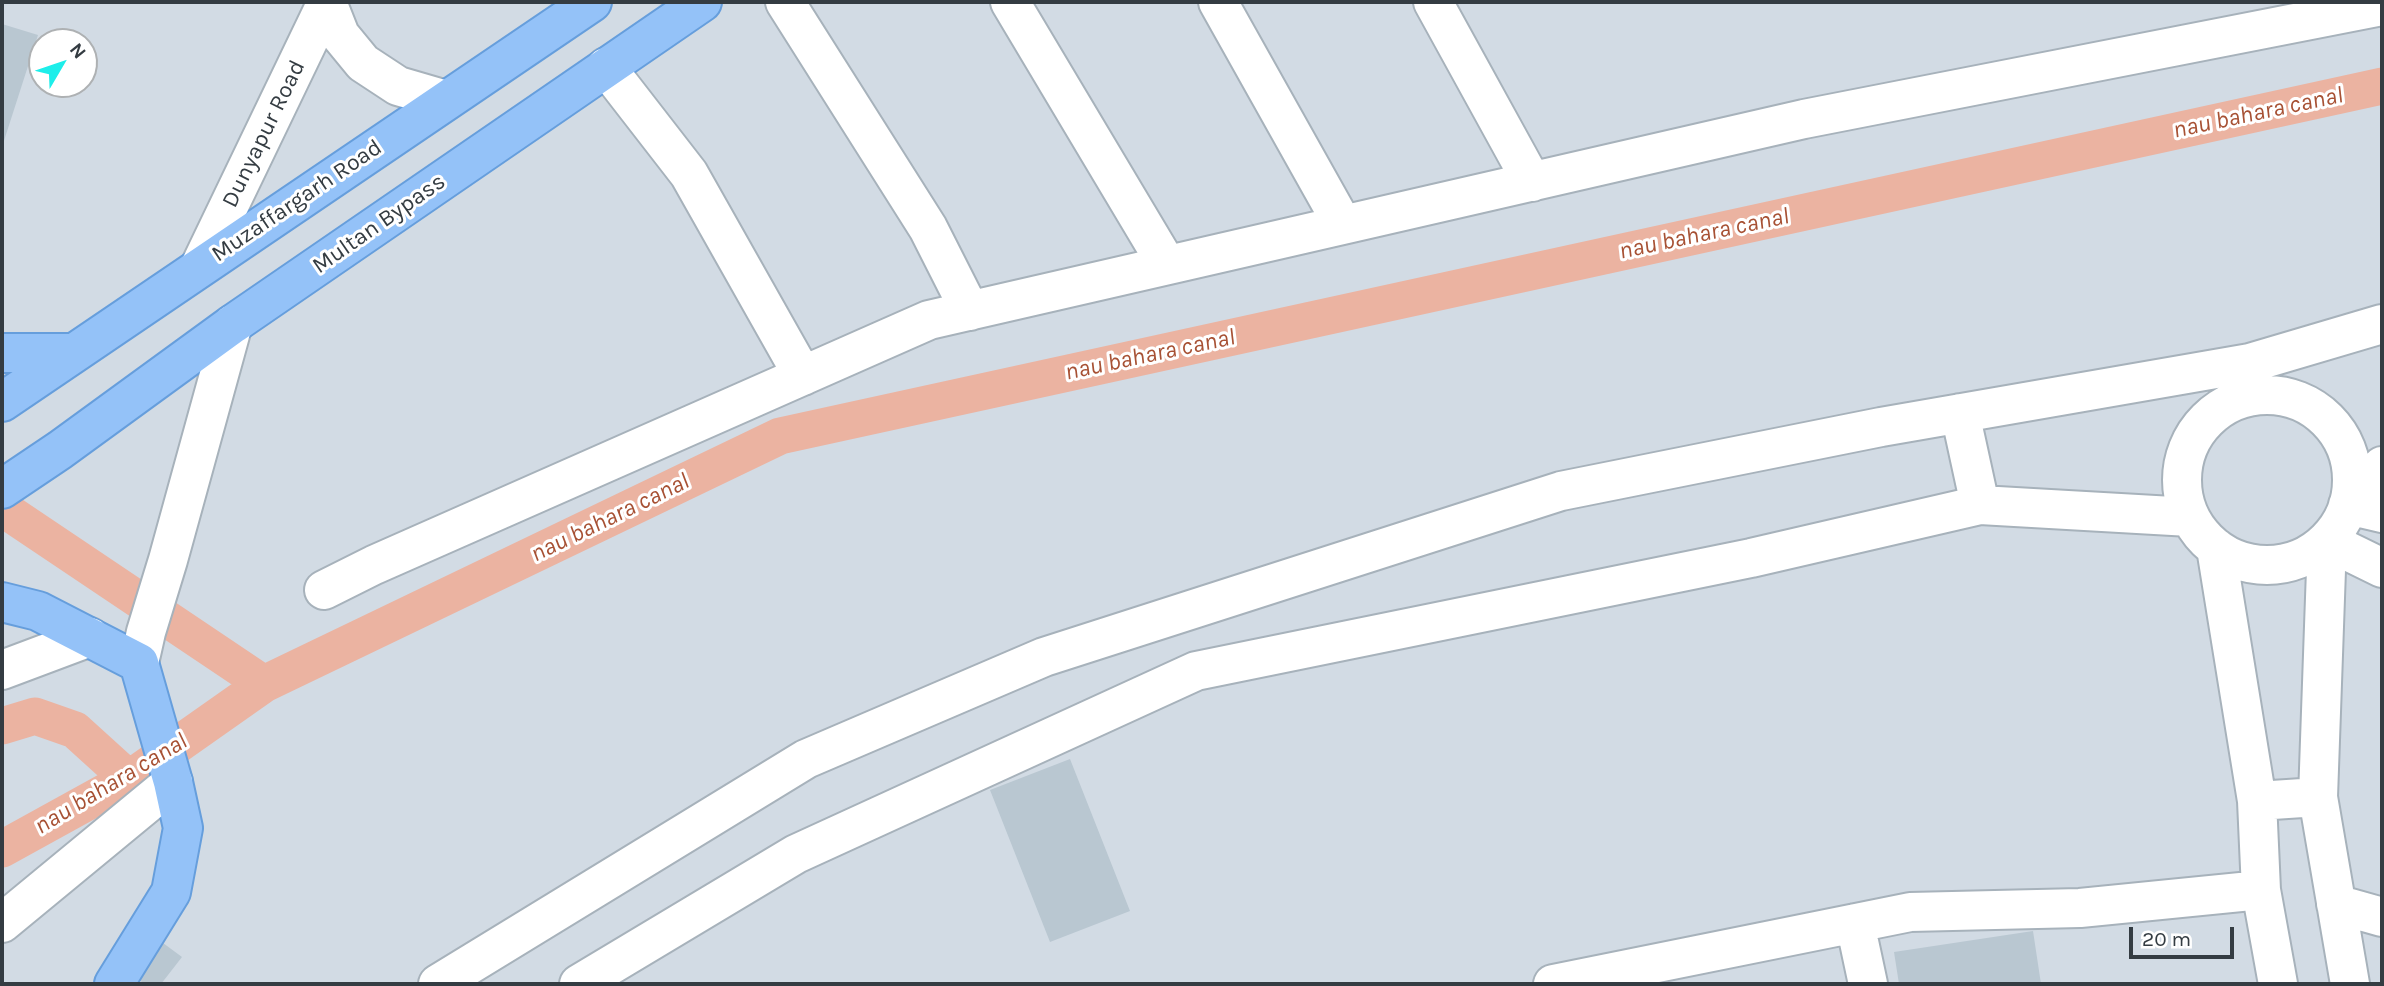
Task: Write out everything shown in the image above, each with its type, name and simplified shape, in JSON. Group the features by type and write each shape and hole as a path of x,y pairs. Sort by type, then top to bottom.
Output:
{"main road":[{"name":"Muzaffargarh Road","path":"8,398 592,2"},
{"name":"Multan Bypass","path":"2,489 233,324 702,2"},
{"path":"2,353 74,353"},
{"path":"2,602 38,611 145,663 183,828 171,892 114,984"}],"street":[{"name":"Dunyapur Road","path":"327,2 340,34 363,63 398,86 446,100"},
{"name":"Dunyapur Road","path":"201,266 327,2"},
{"path":"785,2 928,228 970,311"},
{"path":"1010,2 1167,265"},
{"path":"1218,2 1343,225"},
{"path":"1433,2 1532,182"},
{"path":"324,590 374,565 929,320 1804,119 2382,6"},
{"path":"606,67 689,174 803,376"},
{"path":"145,663 168,560 233,324"},
{"path":"438,984 806,759 1044,657 1561,491 1960,413 2248,380 2382,324"},
{"path":"2248,380 2280,396 2300,402 2318,412 2333,427 2344,445 2351,464 2352,485 2365,509"},
{"path":"2248,380 2238,400 2203,423 2192,440 2185,459 2182,478 2190,517 2201,535 2216,548 2233,558 2252,564 2273,566 2312,554 2328,541 2340,524 2365,509 2382,466"},
{"path":"1960,413 1980,505"},
{"path":"579,984 796,854 1196,671 1751,558 1980,505 2190,517"},
{"path":"2328,541 2382,568"},
{"path":"2328,541 2318,797 2350,984"},
{"path":"2216,548 2257,801 2261,890 2278,984"},
{"path":"2,670 90,637"},
{"path":"2,923 173,782"},
{"path":"2257,801 2318,797"},
{"path":"1553,984 1910,912 2080,908 2261,890"},
{"path":"2336,904 2382,917"},
{"path":"1855,923 1868,984"}],"shaded area":[{"path":"2,2 2382,2 2382,984 2,984"}],"building":[{"path":"2,24 28,32 28,66 2,147"},
{"path":"1070,759 1130,911 1050,942 990,790"},
{"path":"2033,931 2041,984 1899,984 1894,952"},
{"path":"163,943 182,957 161,984 145,984 136,978"}],"waterway":[{"name":"nau bahara canal","path":"2,849 129,779 264,684 780,436 2382,86"},
{"path":"2,508 264,684"},
{"path":"2,726 35,716 75,730 129,779"}]}
